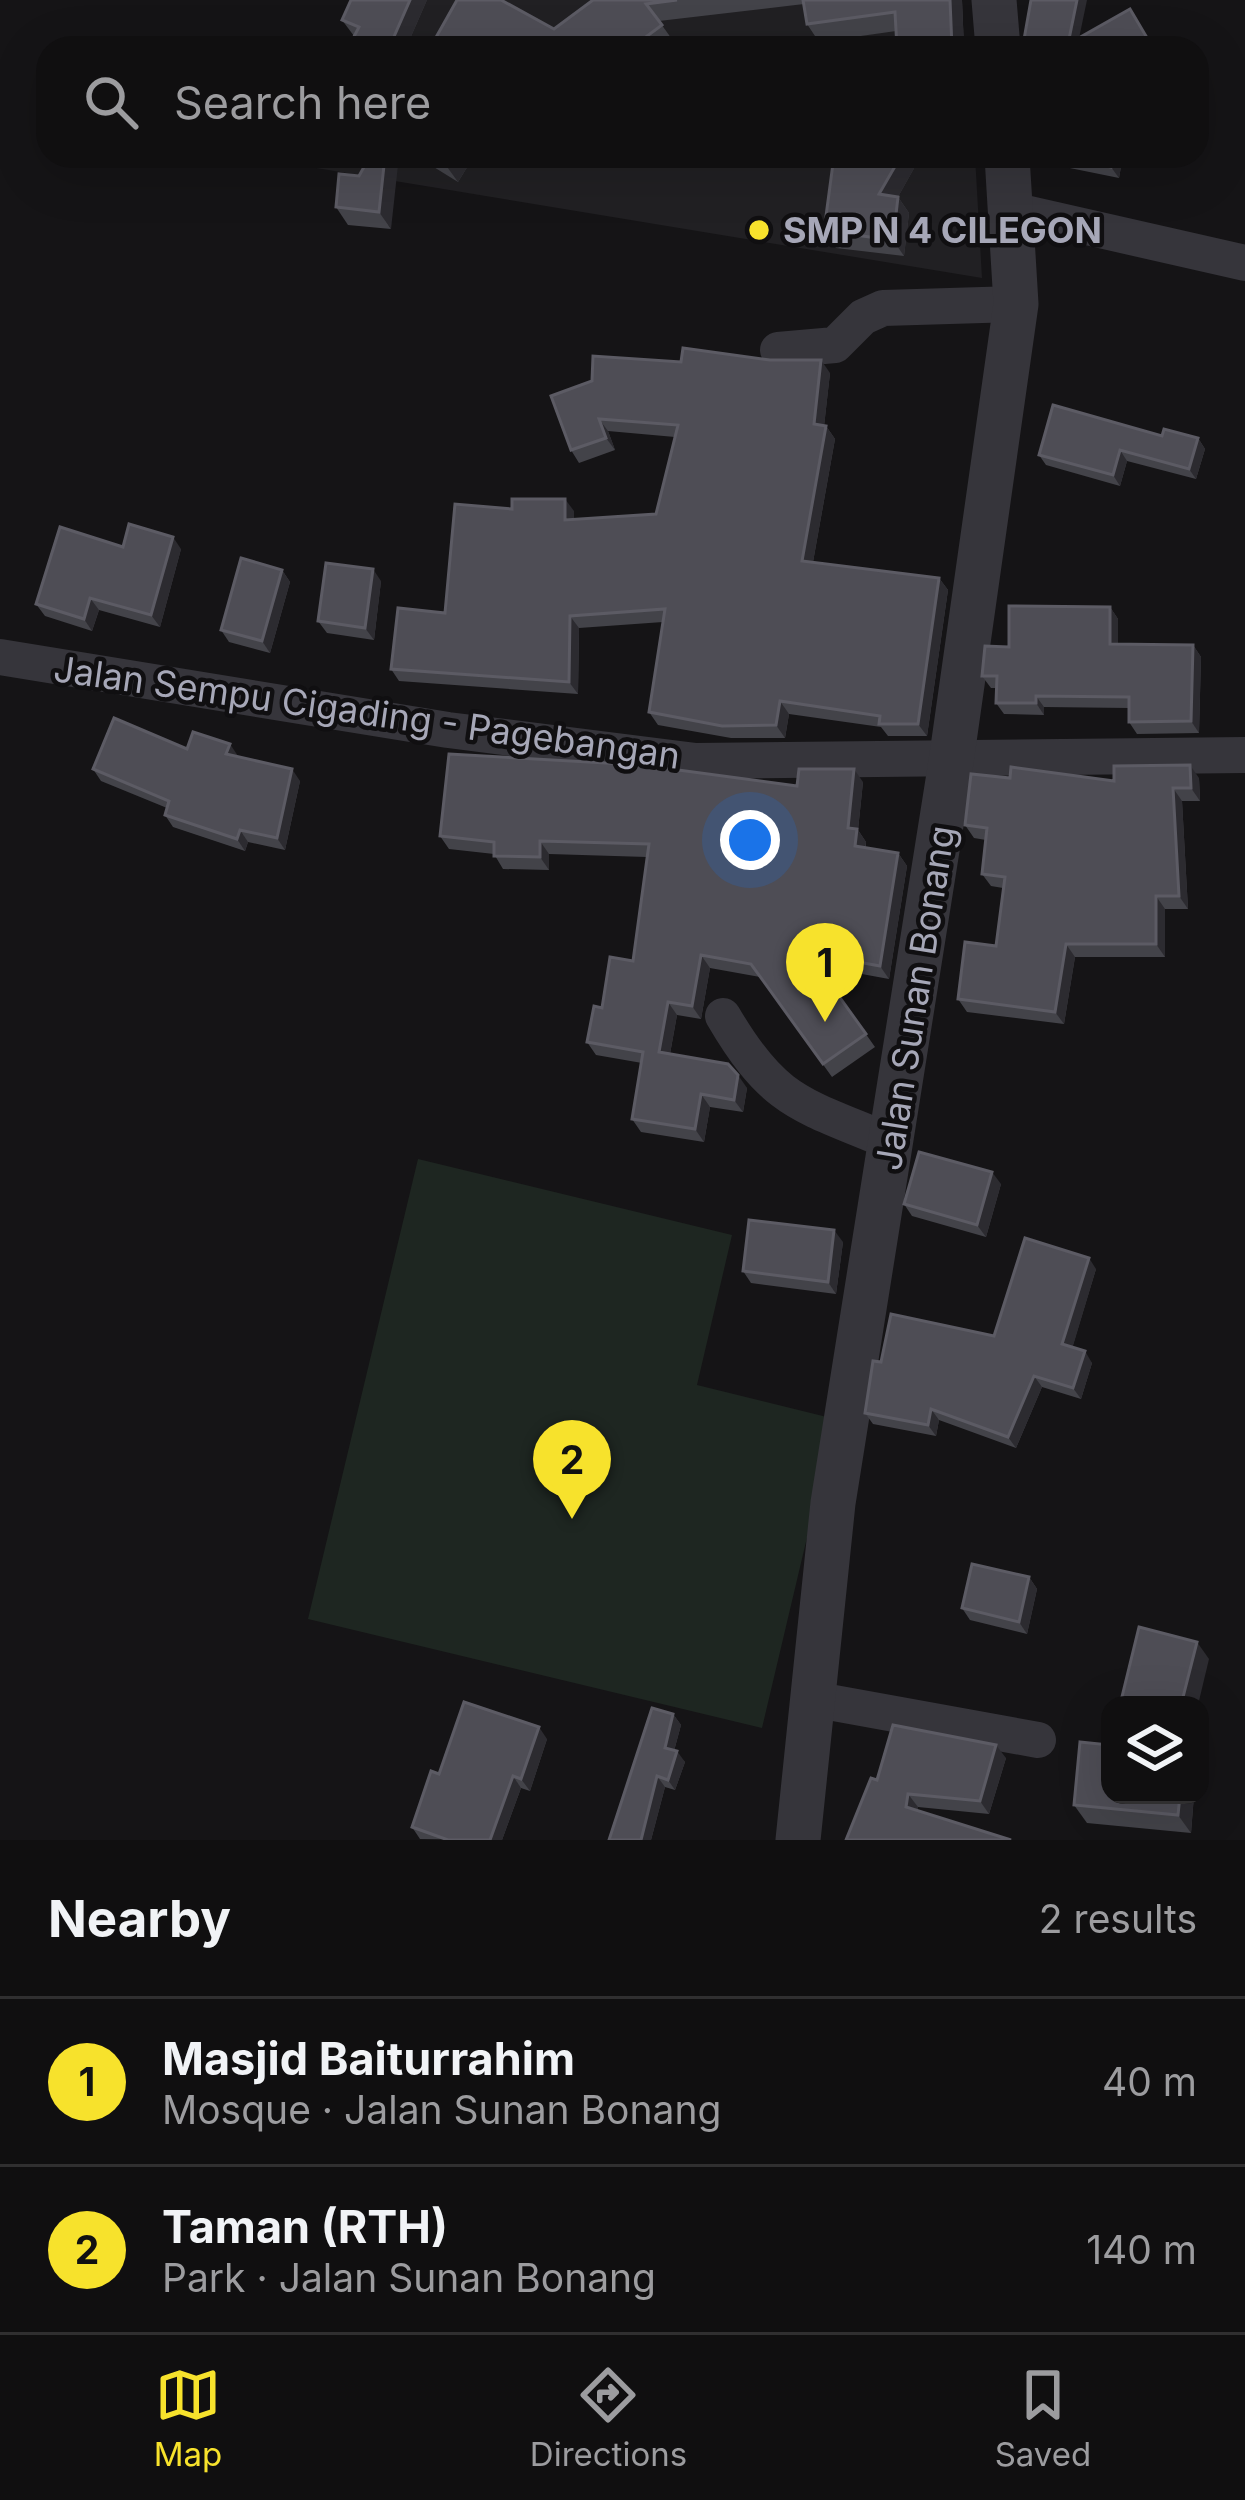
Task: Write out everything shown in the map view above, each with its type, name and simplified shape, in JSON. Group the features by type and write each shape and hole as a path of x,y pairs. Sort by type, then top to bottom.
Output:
{"street":[{"path":"994,0 997,36"},
{"name":"Jalan Sunan Bonang","path":"798,1840 833,1504 951,762 1016,304 1008,168"},
{"path":"1012,210 1245,263"},
{"path":"778,350 835,345 863,316 883,308 1016,304"},
{"name":"Jalan Sempu Cigading - Pagebangan","path":"0,657 448,730 696,761 951,762 1114,754 1245,755"},
{"path":"724,1016 754,1069 788,1098 892,1143"},
{"path":"812,1699 1038,1740"}],"shaded area":[{"path":"427,0 479,0 461,36 411,36"},
{"path":"482,0 629,0 581,36 544,36"},
{"path":"642,0 813,0 819,36 669,36"},
{"path":"881,0 901,36 859,36 885,32"},
{"name":"SMP N 4 CILEGON","path":"316,168 439,168 457,181 466,168 846,168 898,197 914,168 976,168 982,278"},
{"path":"418,1159 732,1235 697,1385 835,1419 762,1728 308,1619"}],"building":[{"path":"351,0 410,0 394,36 354,36 359,27 342,20"},
{"path":"457,0 501,0 554,29 593,0 677,0 646,4 662,25 647,36 437,36"},
{"path":"803,0 950,0 952,36 896,36 895,12 807,24"},
{"path":"1031,0 1077,0 1070,36 1025,36"},
{"path":"1130,9 1146,36 1082,36"},
{"path":"363,168 384,168 379,212 336,207 339,174 359,176"},
{"path":"832,168 894,168 879,194 898,197 893,240 824,231"},
{"path":"683,348 770,360 821,360 814,424 826,426 802,561 939,578 918,724 879,724 880,716 780,701 776,725 722,726 649,712 665,609 570,616 569,682 391,669 398,608 445,613 455,504 512,509 512,499 565,499 565,520 656,514 678,425 599,419 606,438 571,450 551,396 592,381 593,356 681,362"},
{"path":"1053,405 1162,436 1164,429 1198,438 1189,469 1120,450 1113,475 1039,455"},
{"path":"129,524 173,537 151,615 90,598 84,619 36,604 60,527 123,547"},
{"path":"241,558 282,570 262,641 221,630"},
{"path":"326,563 373,569 365,628 318,621"},
{"path":"1009,606 1110,607 1110,644 1193,645 1191,721 1129,722 1129,697 1036,696 1036,703 996,703 997,676 982,676 985,646 1009,647"},
{"path":"114,718 187,749 193,732 230,744 226,754 292,769 277,838 240,830 237,839 165,815 169,801 93,769"},
{"path":"449,754 641,765 797,786 799,769 854,769 848,828 857,829 855,846 898,853 880,966 808,953 866,1034 823,1064 751,964 701,955 692,1006 668,1002 659,1052 728,1064 738,1075 734,1100 701,1094 695,1129 632,1119 643,1052 587,1042 594,1006 602,1008 610,957 633,961 649,844 540,841 540,857 494,856 494,842 440,836"},
{"path":"1190,765 1191,788 1173,788 1179,896 1156,896 1156,944 1066,944 1055,1012 958,999 965,942 996,946 1005,877 982,874 987,828 965,825 971,774 1010,778 1011,767 1114,781 1114,766"},
{"path":"919,1152 992,1172 977,1225 904,1204"},
{"path":"749,1220 834,1230 828,1282 743,1271"},
{"path":"1025,1238 1089,1258 1062,1344 1085,1351 1073,1388 1034,1376 1008,1437 931,1409 928,1425 865,1413 873,1361 881,1362 891,1314 994,1336"},
{"path":"972,1564 1029,1577 1019,1622 962,1608"},
{"path":"1139,1627 1197,1642 1183,1696 1122,1696"},
{"path":"464,1702 539,1727 521,1779 513,1776 490,1840 448,1840 412,1827 431,1771 439,1774"},
{"path":"652,1708 673,1714 665,1748 677,1751 668,1780 657,1776 641,1840 609,1840"},
{"path":"893,1725 996,1745 980,1801 908,1794 906,1807 1011,1840 846,1840 871,1778 877,1780"},
{"path":"1080,1742 1101,1744 1101,1804 1179,1804 1178,1815 1074,1805"}],"place":[{"name":"SMP N 4 CILEGON","path":"759,230"},
{"name":"Masjid Baiturrahim","path":"825,1022"},
{"name":"Taman (RTH)","path":"572,1519"}]}
